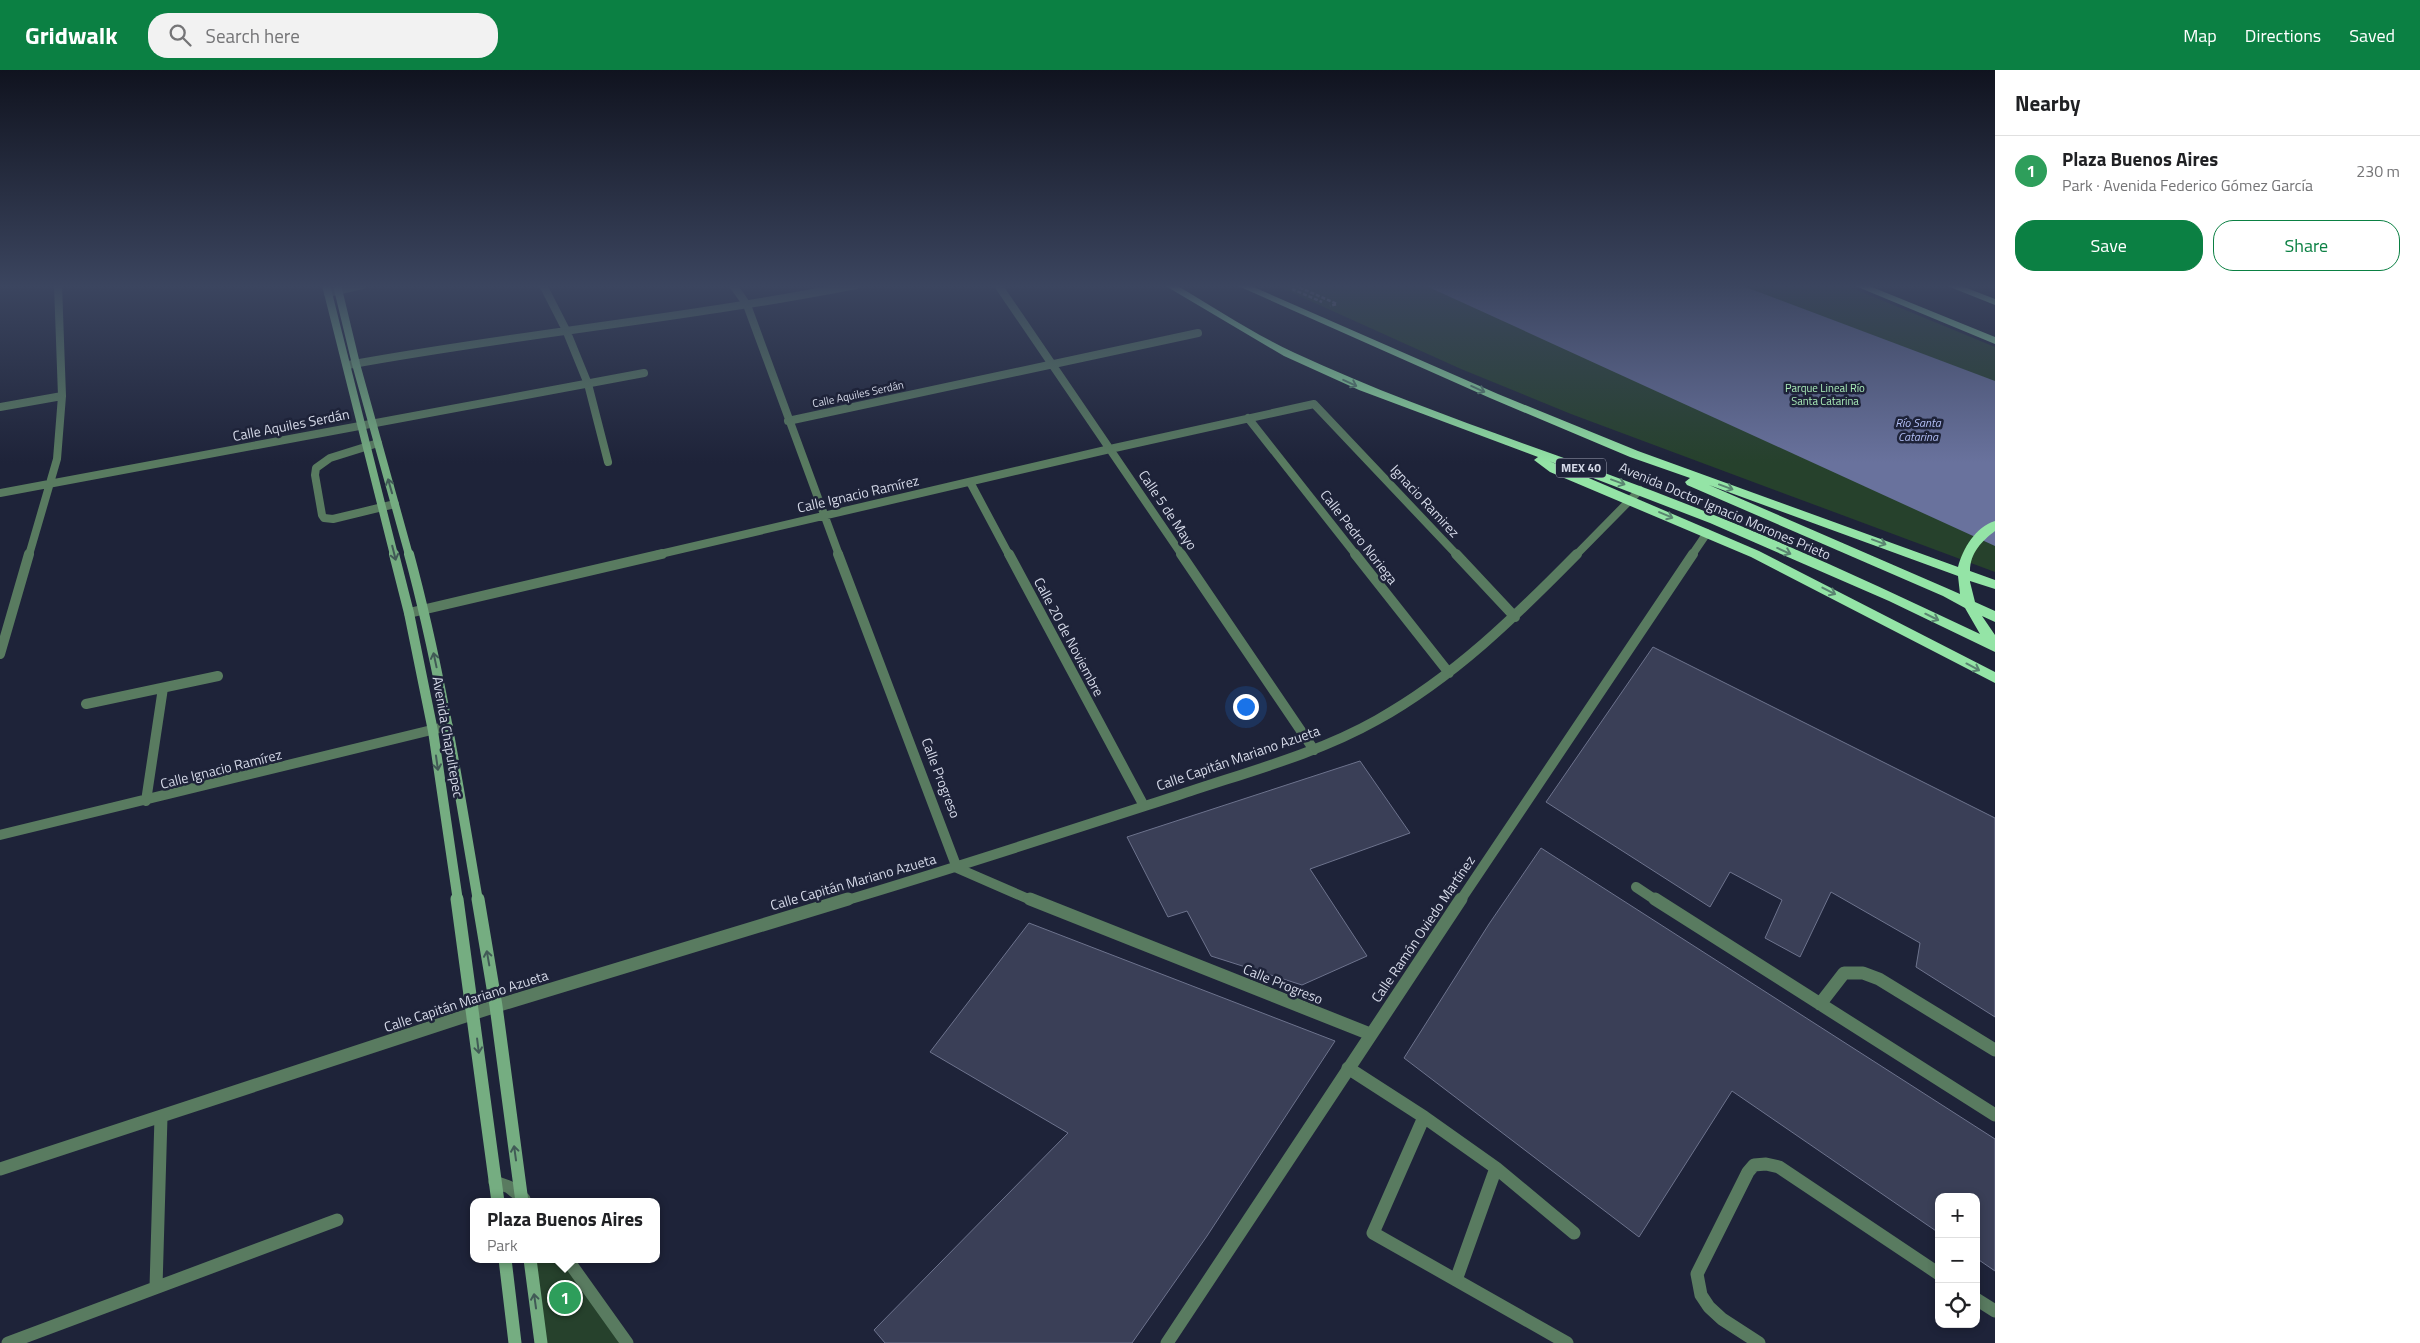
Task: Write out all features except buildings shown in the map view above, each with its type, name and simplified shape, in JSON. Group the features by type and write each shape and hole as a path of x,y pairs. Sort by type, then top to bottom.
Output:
{"highway":[{"name":"Avenida Doctor Ignacio Morones Prieto","path":"1272,344 1296,358 1363,388 1640,490 1714,520 1893,598 1995,646"},
{"name":"Avenida Doctor Ignacio Morones Prieto","path":"1376,344 1634,454 1995,585"},
{"path":"1511,443 1554,469 1755,554 1837,594 1995,678"},
{"path":"1634,454 1712,493 1929,586 1995,617"},
{"path":"1995,525 1973,544 1967,553 1963,568 1964,586 1975,615 1995,646"}],"main road":[{"name":"Avenida Chapultepec","path":"346,344 361,424 409,612 433,731 474,1014 497,1198"},
{"path":"351,365 372,422 424,608 448,726 496,1006 523,1198"},
{"path":"505,1263 515,1343"},
{"path":"531,1263 541,1343"}],"street":[{"path":"0,654 51,483 60,435 62,396 60,344"},
{"path":"351,365 478,344"},
{"path":"572,344 588,384 608,462"},
{"name":"Calle Progreso","path":"761,344 824,516 933,798 957,868 1006,890 1370,1034"},
{"name":"Calle 5 de Mayo","path":"1038,344 1314,750"},
{"name":"Calle Aquiles Serdán","path":"788,421 1146,344"},
{"name":"Calle Aquiles Serdán","path":"0,493 361,424 644,373"},
{"path":"0,408 62,396"},
{"name":"Calle Ignacio Ramírez","path":"409,612 1110,449 1314,404"},
{"name":"Ignacio Ramirez","path":"1314,404 1328,416 1515,617"},
{"name":"Calle Pedro Noriega","path":"1248,418 1449,673"},
{"path":"378,443 330,458 316,468 315,475 322,515 324,518 333,519 395,504"},
{"name":"Calle 20 de Noviembre","path":"970,482 1144,806"},
{"name":"Calle Capitán Mariano Azueta","path":"0,1169 496,1006 752,927 957,868 1314,750 1377,720 1449,673 1515,617 1640,490"},
{"name":"Calle Ramón Oviedo Martínez","path":"1167,1343 1370,1034 1707,533"},
{"path":"86,704 218,676"},
{"path":"146,801 163,688"},
{"name":"Calle Ignacio Ramírez","path":"0,836 448,726"},
{"path":"1636,886 1995,1116"},
{"path":"1820,1004 1844,973 1864,973 1879,979 1995,1050"},
{"path":"1348,1068 1424,1117 1496,1168 1574,1234"},
{"path":"156,1287 161,1117"},
{"path":"1424,1117 1373,1232 1567,1343"},
{"path":"1759,1343 1716,1313 1704,1301 1696,1274 1748,1172 1754,1165 1766,1164 1778,1167 1935,1271"},
{"path":"1456,1280 1496,1168"},
{"path":"495,1182 521,1198"},
{"path":"8,1343 337,1220"},
{"path":"570,1263 627,1343"},
{"path":"1980,1302 1995,1311"}],"green space":[{"name":"Río Santa Catarina","path":"1407,344 1989,344 1995,347 1995,572 1571,414"},
{"path":"531,1263 570,1263 627,1343 541,1343"}],"water":[{"name":"Río Santa Catarina","path":"1554,344 1898,344 1995,381 1995,546"}],"place":[{"name":"Plaza Buenos Aires","path":"565,1298"}],"park label":[{"name":"Parque Lineal Río Santa Catarina","path":"1825,394"}]}
